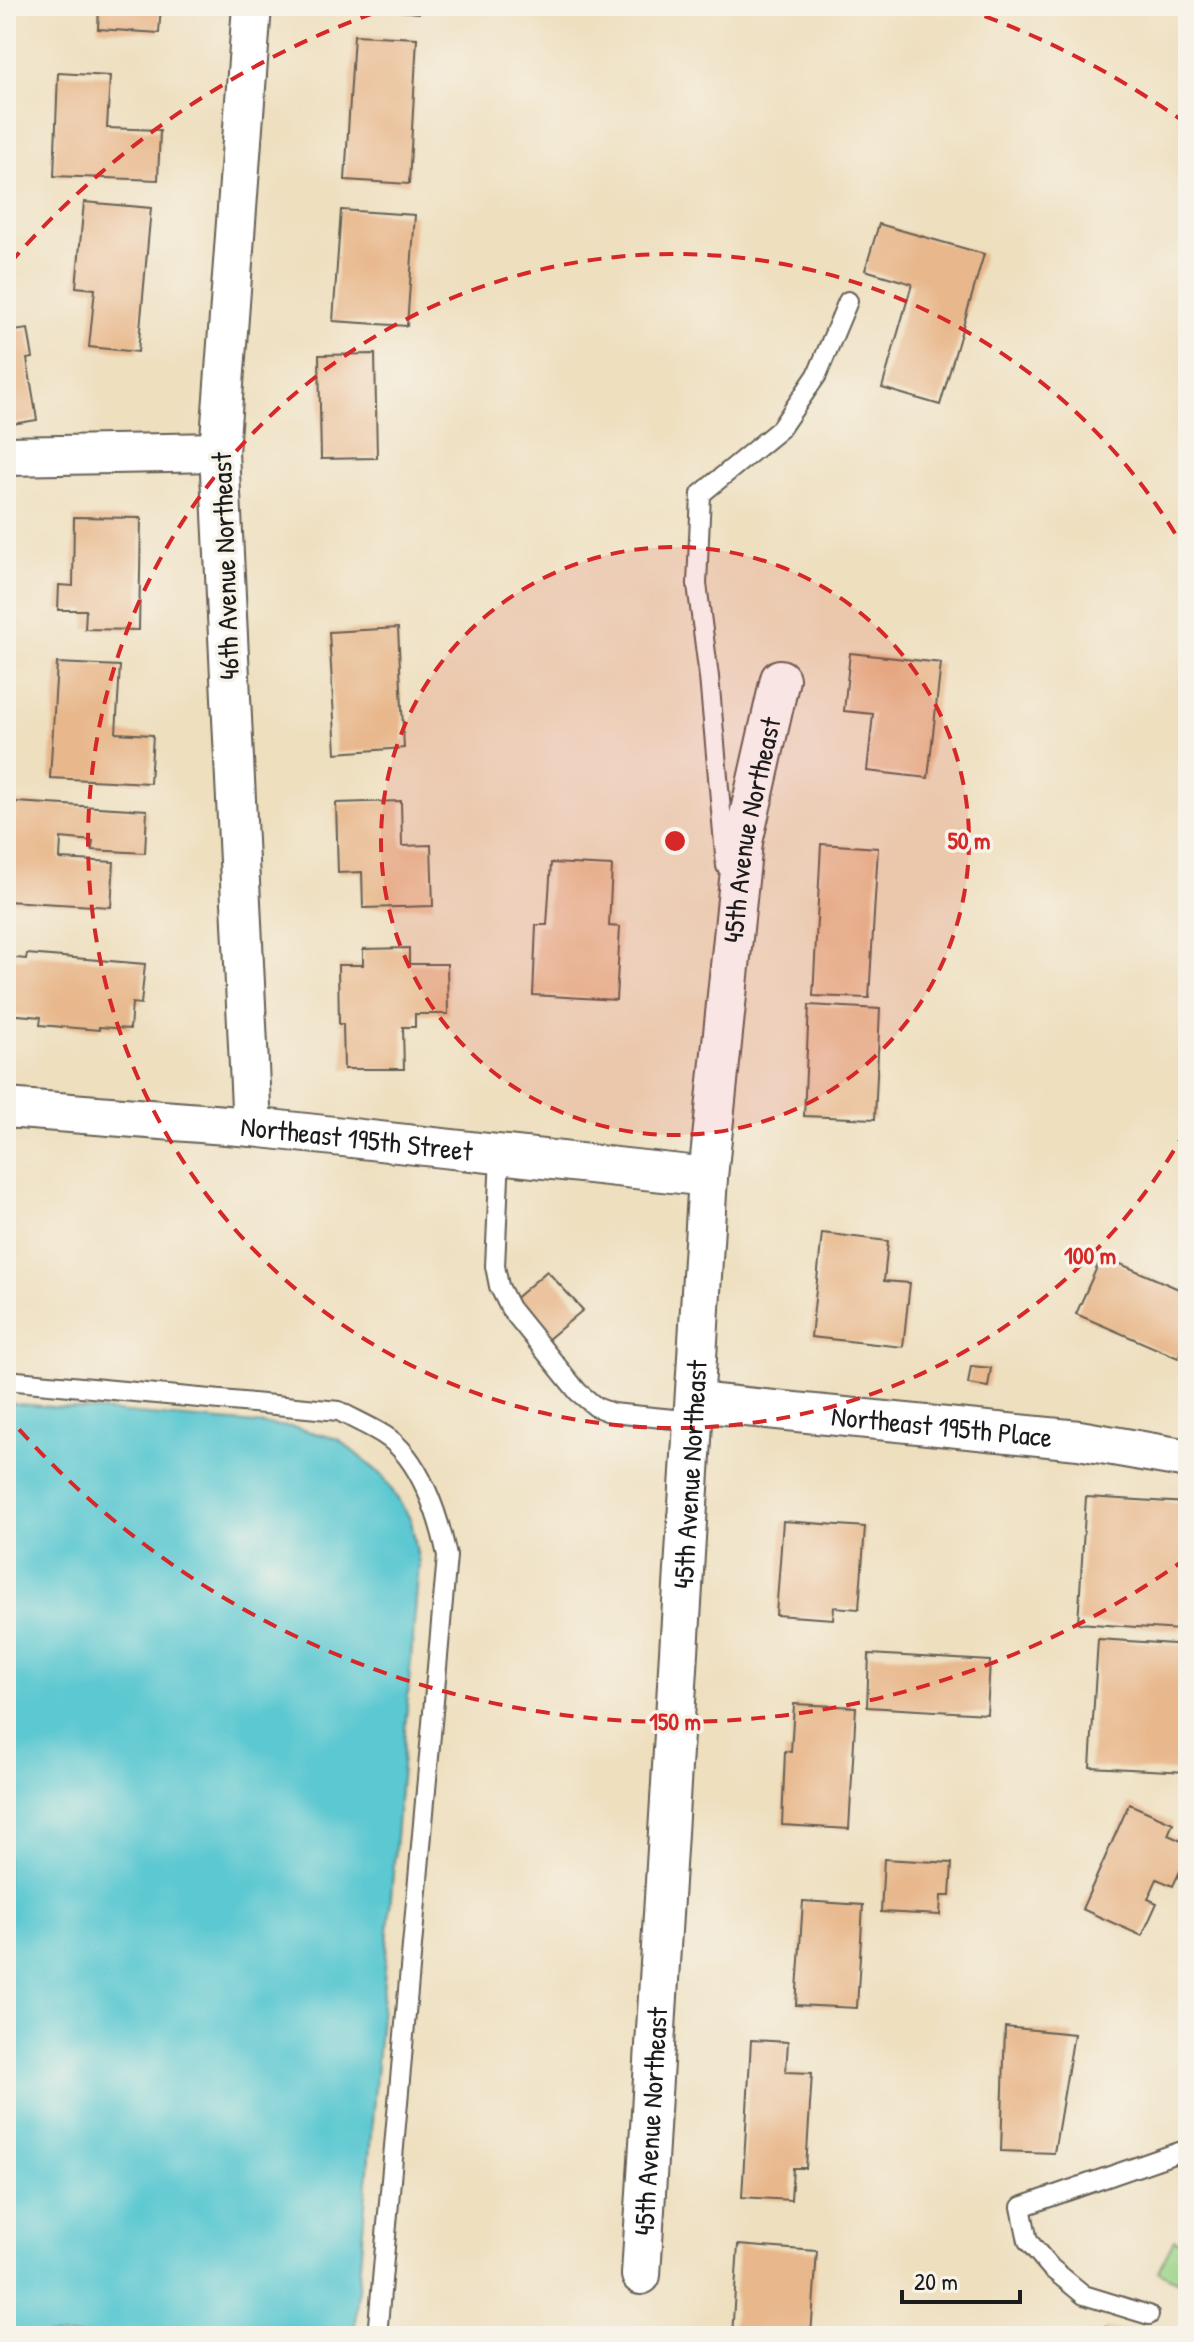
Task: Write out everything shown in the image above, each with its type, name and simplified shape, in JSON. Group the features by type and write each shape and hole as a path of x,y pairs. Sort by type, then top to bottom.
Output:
{"street":[{"name":"46th Avenue Northeast","path":"252,6 219,452 252,1127"},
{"path":"6,456 219,452"},
{"name":"45th Avenue Northeast","path":"641,2275 708,1177 743,842 780,679"},
{"name":"Northeast 195th Street","path":"6,1108 252,1127 708,1177"},
{"name":"Northeast 195th Place","path":"694,1411 1079,1440 1188,1459"}],"lane":[{"path":"733,940 709,677 697,584 701,494 780,429 817,375 848,301"},
{"path":"500,1155 495,1266 499,1286 510,1308 578,1392 596,1407 612,1413 694,1411"},
{"path":"6,1380 339,1411 387,1436 412,1464 442,1528 447,1556 377,2336"},
{"path":"1149,2315 1084,2295 1051,2268 1028,2241 1021,2207 1188,2149"}],"green space":[{"path":"1174,2239 1188,2246 1188,2286 1158,2271"}],"water":[{"path":"6,1403 292,1427 338,1439 383,1476 411,1520 419,1564 354,2336 6,2336"}],"building":[{"path":"99,6 161,6 159,33 98,29"},
{"path":"368,6 420,6 419,13"},
{"path":"354,35 417,38 409,184 345,180"},
{"path":"58,73 110,76 107,128 160,130 158,180 54,176"},
{"path":"84,202 151,208 138,352 89,347 95,289 76,287"},
{"path":"341,210 415,215 407,326 333,321"},
{"path":"879,224 984,254 940,405 882,388 912,284 865,270"},
{"path":"28,329 33,358 27,359 37,420 6,425 6,332"},
{"path":"375,354 377,458 321,459 319,355"},
{"path":"74,517 141,518 139,630 85,629 86,610 58,610 59,585 73,586"},
{"path":"398,628 404,748 336,753 329,632"},
{"path":"850,653 941,663 928,778 867,771 873,714 844,711"},
{"path":"57,663 120,666 116,733 153,735 150,783 50,778"},
{"path":"401,801 402,846 431,845 433,906 363,908 362,872 338,873 336,803"},
{"path":"15,802 147,810 145,853 92,850 93,841 61,838 60,859 114,862 111,907 6,901 6,864 12,864"},
{"path":"821,844 878,848 869,998 813,996"},
{"path":"551,863 612,866 609,926 620,927 616,1000 533,995 536,925 547,925"},
{"path":"409,948 409,964 447,964 448,1014 415,1014 415,1027 403,1027 404,1069 344,1069 338,965 363,965 363,949"},
{"path":"27,954 145,964 141,1004 132,1003 130,1029 40,1025 41,1017 6,1014 6,957 26,959"},
{"path":"809,1005 880,1009 875,1119 804,1116"},
{"path":"822,1233 888,1241 884,1281 910,1283 903,1347 811,1337"},
{"path":"1102,1256 1188,1293 1188,1337 1178,1358 1076,1314"},
{"path":"547,1271 583,1310 547,1340 512,1301"},
{"path":"971,1366 991,1368 988,1387 968,1384"},
{"path":"1086,1497 1188,1503 1180,1630 1078,1623"},
{"path":"783,1521 865,1527 859,1609 834,1607 833,1619 776,1615"},
{"path":"1098,1639 1188,1645 1188,1772 1090,1767"},
{"path":"869,1654 990,1661 987,1714 867,1707"},
{"path":"794,1704 856,1707 849,1829 782,1825 785,1751 791,1752"},
{"path":"1129,1804 1173,1823 1168,1835 1188,1844 1188,1854 1173,1886 1157,1879 1148,1899 1157,1903 1142,1936 1082,1909"},
{"path":"884,1859 952,1863 950,1896 941,1896 940,1915 881,1912"},
{"path":"803,1901 863,1905 857,2008 796,2005"},
{"path":"1005,2027 1074,2034 1054,2153 1001,2151"},
{"path":"751,2040 788,2042 786,2072 812,2073 806,2168 793,2168 791,2200 742,2197"},
{"path":"738,2245 817,2251 811,2336 732,2336"},
{"path":"1105,2327 1138,2335 1138,2336 1103,2336"}]}
